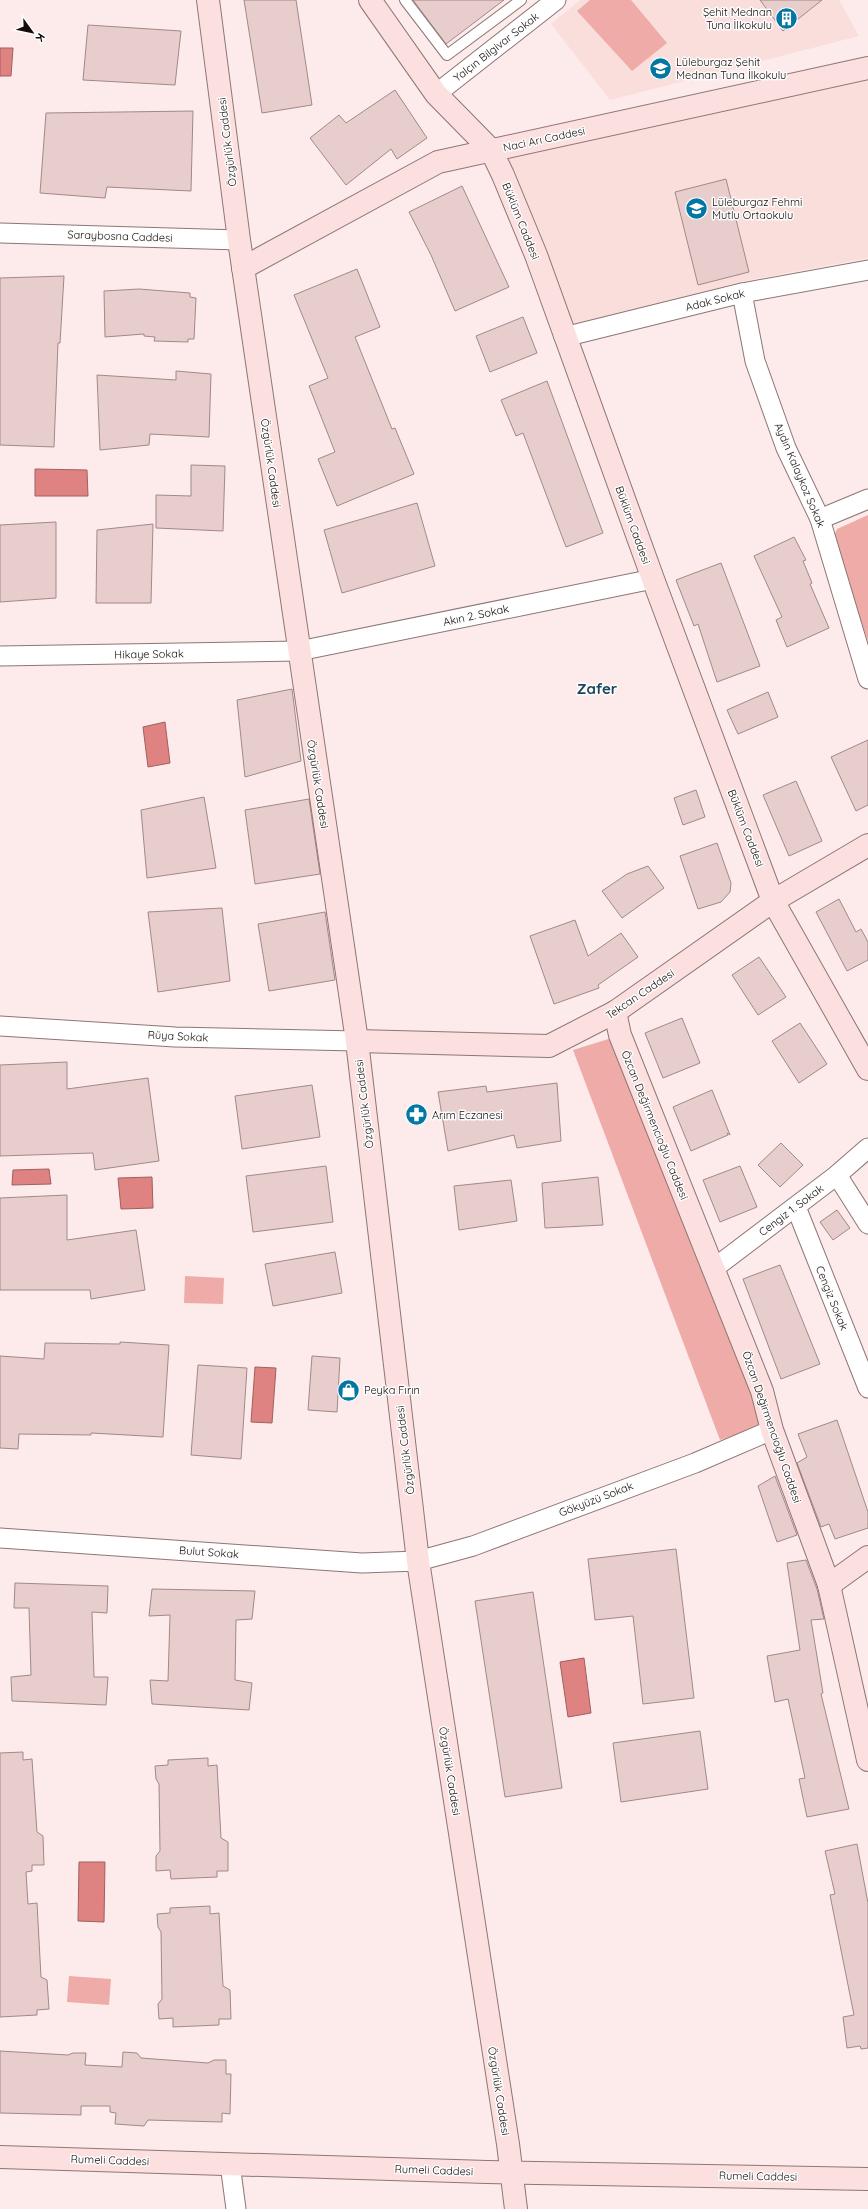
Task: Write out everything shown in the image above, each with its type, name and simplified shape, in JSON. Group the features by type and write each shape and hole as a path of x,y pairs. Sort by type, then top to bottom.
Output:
{"street":[{"name":"Özgürlük Caddesi","path":"208,0 243,268 357,1041 418,1561 512,2172 516,2209"},
{"name":"Büklüm Caddesi","path":"370,0 436,94 491,150 503,174 536,255 564,337 773,901 868,1069"},
{"name":"Yalçın Bilgivar Sokak","path":"436,94 556,0"},
{"name":"Naci Arı Caddesi","path":"243,268 438,162 868,68"},
{"name":"Saraybosna Caddesi","path":"0,233 239,240"},
{"name":"Adak Sokak","path":"564,337 742,293 868,270"},
{"name":"Aydın Kalaykoz Sokak","path":"742,293 755,361 786,448 820,519 868,679"},
{"path":"820,519 868,499"},
{"name":"Akın 2. Sokak","path":"299,652 653,579"},
{"name":"Hikaye Sokak","path":"0,656 299,652"},
{"name":"Tekcan Caddesi","path":"357,1041 549,1046 615,1012 773,901 868,845"},
{"name":"Özcan Değirmencioğlu Caddesi","path":"615,1012 620,1035 762,1391 772,1430 829,1585 868,1760"},
{"name":"Rüya Sokak","path":"0,1026 176,1037 357,1041"},
{"name":"Cengiz 1. Sokak","path":"713,1269 837,1175 868,1148"},
{"path":"837,1175 868,1224"},
{"name":"Cengiz Sokak","path":"796,1207 868,1388"},
{"name":"Gökyüzü Sokak","path":"418,1561 473,1546 695,1462 772,1430"},
{"name":"Bulut Sokak","path":"0,1538 362,1563 418,1561"},
{"path":"829,1585 868,1557"},
{"name":"Rumeli Caddesi","path":"0,2157 512,2172 868,2179"},
{"path":"230,2164 236,2209"}],"lane":[{"path":"405,0 447,55 521,0"}],"shaded area":[{"name":"Lüleburgaz Şehit Mednan Tuna İlkokulu","path":"580,0 839,0 859,36 610,100 551,24"},
{"path":"590,0 631,0 667,43 632,71 577,11"},
{"path":"0,48 13,48 11,76 0,76"},
{"name":"Lüleburgaz Fehmi Mutlu Ortaokulu","path":"868,78 868,258 744,281 572,327 508,158"},
{"path":"35,469 87,470 88,496 35,496"},
{"path":"868,515 868,641 832,540 837,529"},
{"path":"165,722 170,763 148,767 143,727"},
{"path":"615,1037 764,1426 720,1440 573,1050"},
{"path":"49,1169 51,1184 12,1185 13,1170"},
{"path":"152,1177 153,1208 121,1209 118,1178"},
{"path":"185,1276 224,1278 223,1304 184,1303"},
{"path":"255,1367 276,1368 272,1423 251,1422"},
{"path":"584,1658 591,1713 568,1717 560,1662"},
{"path":"79,1862 105,1862 104,1922 78,1921"},
{"path":"69,1976 111,1979 109,2005 67,2002"}],"building":[{"path":"244,0 296,0 312,105 262,113"},
{"path":"413,0 504,0 446,44"},
{"name":"Şehit Mednan Tuna İlkokulu","path":"760,0 822,0 783,31"},
{"path":"88,25 181,31 175,85 83,80"},
{"path":"395,90 427,138 397,159 391,149 346,185 310,138 339,115 346,123"},
{"path":"193,111 191,191 107,187 105,198 40,193 46,113"},
{"path":"726,179 749,272 698,285 675,192"},
{"path":"462,186 509,287 455,311 431,255 409,212"},
{"path":"357,269 380,327 355,337 392,429 395,428 414,474 337,506 318,459 335,452 309,386 328,378 294,295"},
{"path":"64,276 60,343 58,343 54,447 0,445 0,278"},
{"path":"139,289 190,293 190,297 196,298 194,339 188,339 188,342 154,341 155,337 144,336 144,334 105,337 104,291"},
{"path":"523,317 537,353 490,372 476,336"},
{"path":"176,371 211,374 209,437 150,434 149,445 100,450 97,375 176,380"},
{"path":"547,381 603,533 566,547 523,433 516,436 501,400"},
{"path":"191,465 225,466 223,531 156,528 156,495 191,496"},
{"path":"417,503 435,566 342,593 324,530"},
{"path":"56,522 56,598 0,602 0,525"},
{"path":"153,524 151,603 96,603 97,530"},
{"path":"794,537 806,560 803,561 812,583 810,584 829,628 787,647 776,620 782,617 754,556"},
{"path":"721,563 760,666 717,682 698,624 694,626 676,580"},
{"path":"292,689 301,761 245,777 237,700"},
{"path":"768,692 778,717 738,734 727,710"},
{"path":"868,740 868,805 856,811 831,757"},
{"path":"796,781 822,841 789,856 763,795"},
{"path":"696,790 705,817 683,825 674,798"},
{"path":"204,797 216,868 147,878 141,810"},
{"path":"309,799 320,874 255,884 245,810"},
{"path":"717,843 731,883 730,892 721,902 698,909 680,856"},
{"path":"648,866 664,888 622,918 602,891 627,874"},
{"path":"839,899 856,932 861,929 868,942 868,960 847,971 816,912"},
{"path":"222,908 230,981 158,992 148,912"},
{"path":"325,912 335,980 269,991 258,924"},
{"path":"575,920 588,956 621,933 638,957 598,985 599,988 554,1004 530,936"},
{"path":"759,957 786,997 758,1015 732,975"},
{"path":"682,1018 700,1063 663,1078 645,1033"},
{"path":"800,1023 827,1064 799,1083 772,1041"},
{"path":"67,1062 67,1089 148,1078 159,1161 95,1170 93,1153 0,1156 0,1065"},
{"path":"557,1083 561,1141 517,1148 514,1135 448,1151 438,1092 486,1086 487,1092"},
{"path":"312,1085 320,1137 242,1149 235,1096"},
{"path":"712,1090 730,1135 727,1133 728,1135 691,1151 673,1107"},
{"path":"781,1143 803,1165 780,1187 758,1165"},
{"path":"326,1166 333,1222 253,1232 246,1176"},
{"path":"740,1166 757,1207 720,1222 703,1180"},
{"path":"598,1177 603,1225 545,1228 542,1183"},
{"path":"511,1180 517,1221 459,1230 454,1186"},
{"path":"67,1195 67,1240 136,1230 145,1290 91,1299 90,1290 0,1290 0,1198"},
{"path":"837,1210 850,1228 833,1240 820,1222"},
{"path":"335,1252 342,1293 273,1306 265,1264"},
{"path":"780,1265 820,1364 781,1379 743,1279"},
{"path":"120,1342 169,1345 163,1437 91,1433 91,1435 19,1434 18,1449 0,1448 0,1356 44,1359 45,1343 120,1344"},
{"path":"312,1356 340,1358 337,1412 308,1410"},
{"path":"198,1365 247,1368 241,1459 191,1455"},
{"path":"837,1420 868,1512 868,1528 835,1539 829,1524 821,1527 797,1463 807,1457 798,1434"},
{"path":"775,1476 797,1535 777,1542 758,1486"},
{"path":"676,1549 694,1698 643,1704 633,1616 595,1620 588,1559"},
{"path":"806,1560 817,1589 824,1619 811,1620 823,1693 821,1694 849,1809 807,1817 799,1779 805,1778 788,1699 775,1702 767,1656 800,1650 787,1563"},
{"path":"15,1583 108,1586 107,1613 92,1612 94,1677 108,1677 106,1705 12,1701 11,1677 31,1675 29,1608 14,1608"},
{"path":"152,1589 255,1591 252,1619 236,1620 235,1680 252,1683 249,1710 152,1704 150,1680 168,1681 170,1615 149,1616"},
{"path":"533,1592 562,1788 505,1797 475,1601"},
{"path":"700,1731 708,1789 621,1802 613,1743"},
{"path":"23,1752 23,1760 32,1759 37,1832 43,1836 44,1865 32,1865 32,1871 26,1872 28,1904 37,1903 41,1977 47,1980 49,2009 37,2010 37,2015 0,2017 0,1753"},
{"path":"208,1758 208,1766 217,1765 221,1838 228,1842 228,1871 217,1871 217,1877 171,1879 170,1870 156,1871 156,1856 160,1851 159,1784 156,1779 155,1766 168,1765 168,1760"},
{"path":"857,1844 868,1903 868,2048 861,2049 860,2046 847,2048 843,2017 854,2015 830,1895 835,1894 825,1851"},
{"path":"210,1906 210,1914 219,1913 223,1986 230,1990 231,2019 219,2019 219,2025 173,2027 173,2018 159,2019 158,2004 162,1999 161,1932 158,1927 157,1914 170,1913 170,1908"},
{"path":"0,2051 68,2055 73,2053 86,2053 85,2065 122,2067 123,2052 137,2053 141,2058 208,2063 214,2060 226,2060 226,2074 231,2074 230,2114 222,2113 222,2122 148,2120 144,2126 115,2124 116,2113 110,2112 110,2106 81,2106 81,2115 0,2113"}],"place":[{"name":"Şehit Mednan Tuna İlkokulu","path":"787,18"},
{"name":"Lüleburgaz Şehit Mednan Tuna İlkokulu","path":"660,68"},
{"name":"Lüleburgaz Fehmi Mutlu Ortaokulu","path":"697,208"},
{"name":"Arım Eczanesi","path":"417,1115"},
{"name":"Peyka Fırın","path":"348,1390"}],"district":[{"name":"Zafer","path":"597,688"}]}
